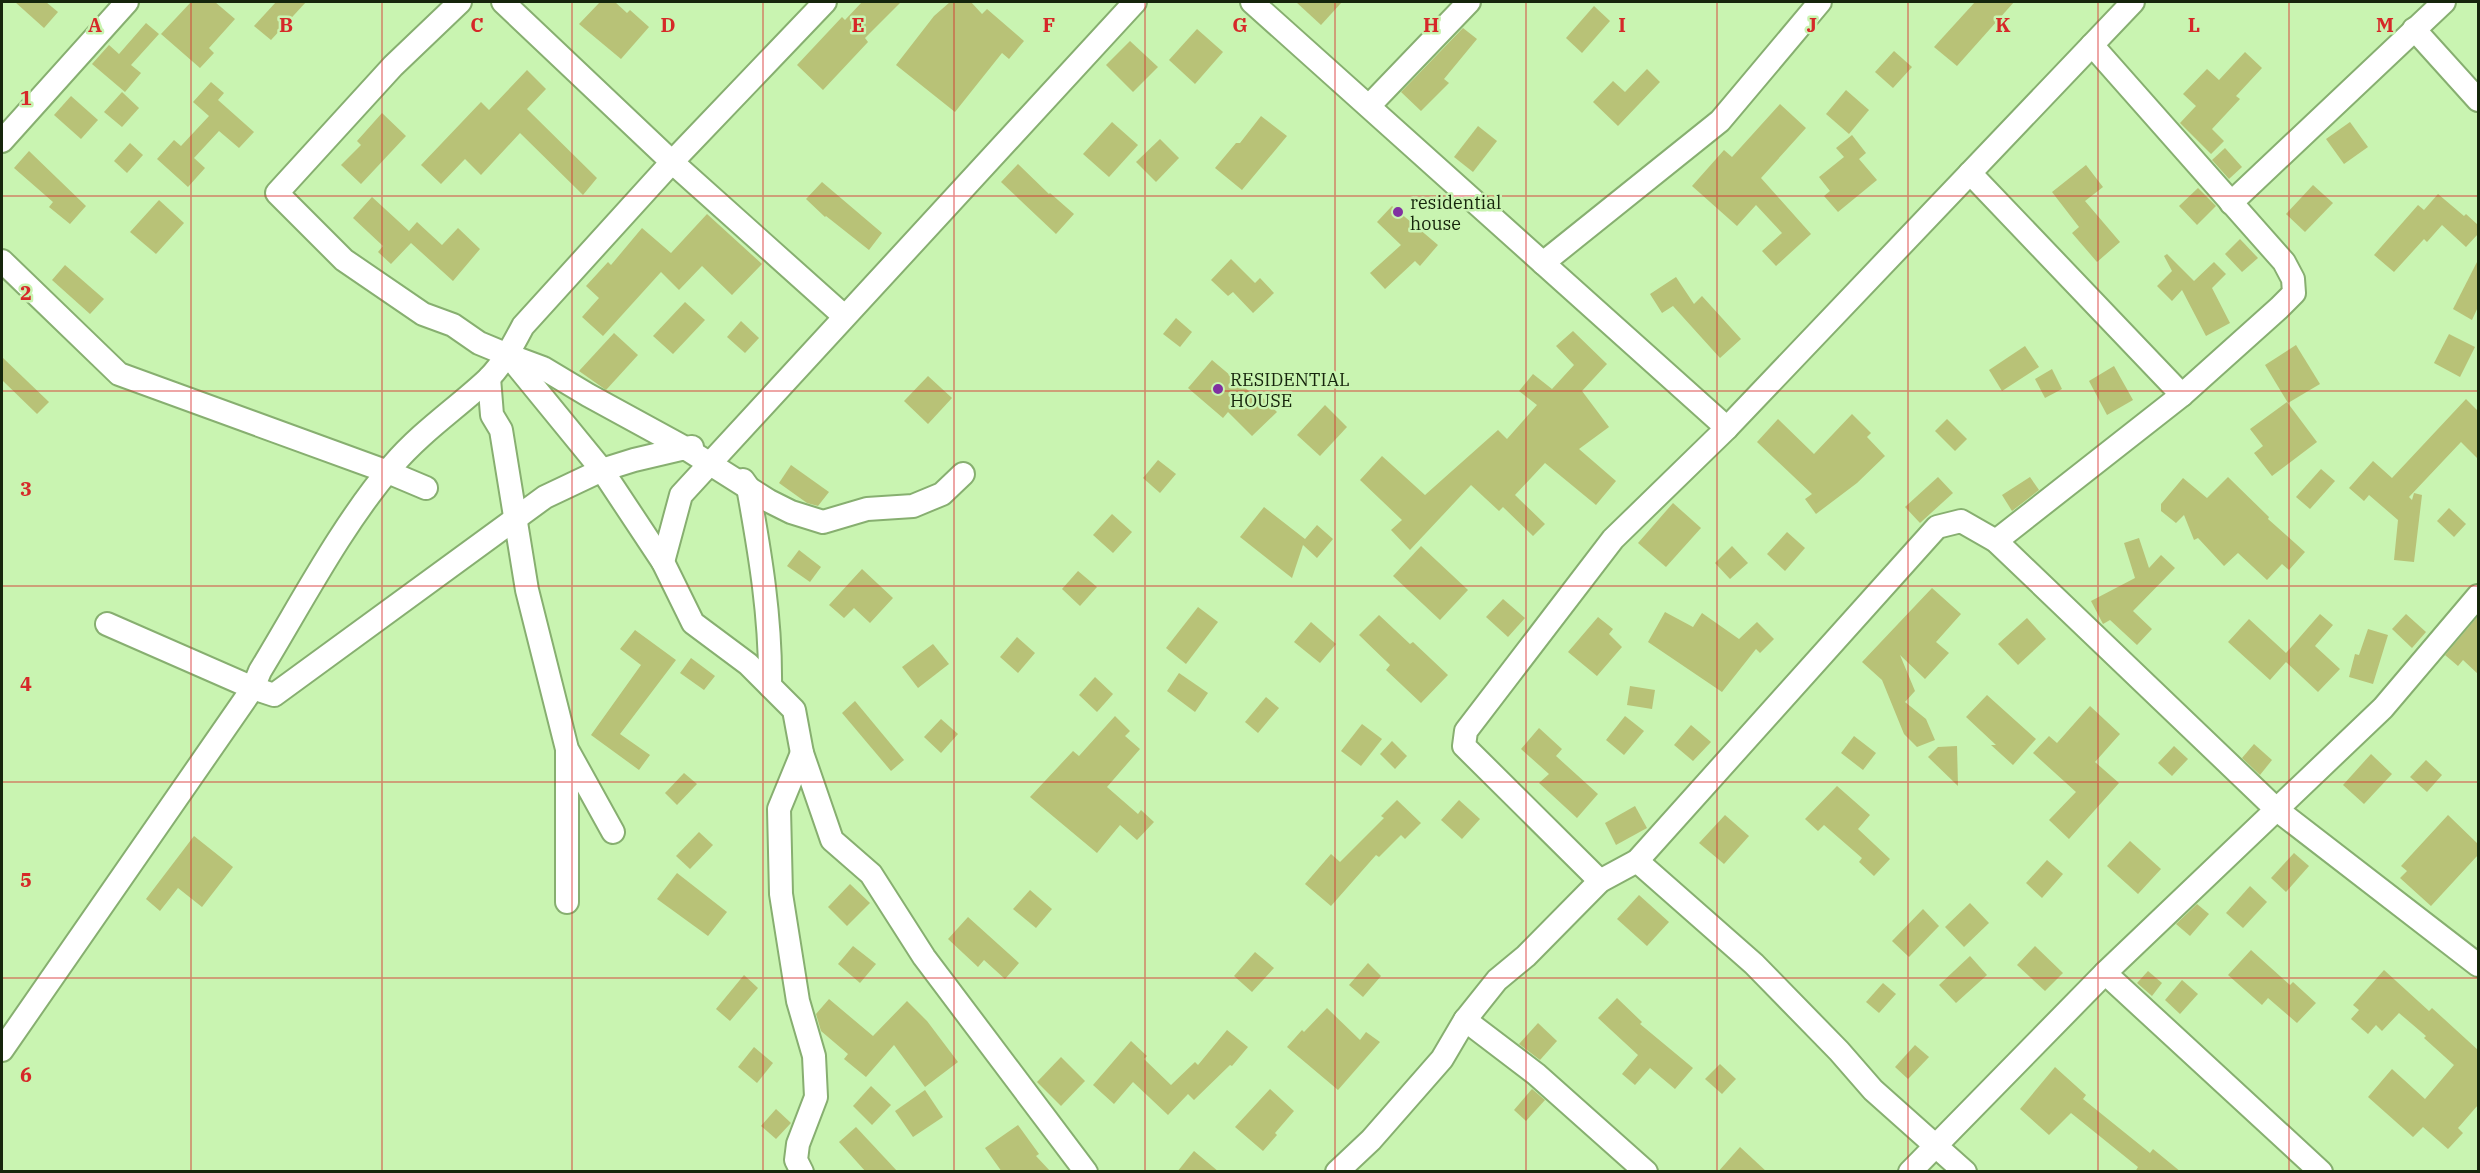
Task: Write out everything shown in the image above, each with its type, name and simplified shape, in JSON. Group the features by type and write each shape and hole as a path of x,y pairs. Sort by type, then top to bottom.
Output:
{"street":[{"path":"2,141 127,2"},
{"path":"460,2 393,66 277,193 344,260 423,314 453,325 479,343 543,368 685,448 791,512 823,522 867,509 913,506 942,494 963,474"},
{"path":"503,2 672,162 844,316"},
{"path":"2,1050 253,688 260,670 363,503 388,472 444,415 489,378 508,355 523,326 672,162 825,2"},
{"path":"663,562 681,495 1135,2"},
{"path":"1252,2 1727,428"},
{"path":"1369,106 1469,2"},
{"path":"1543,262 1720,121 1820,2"},
{"path":"1600,881 1464,746 1466,731 1613,539 1727,428 2133,2"},
{"path":"2231,203 2444,2"},
{"path":"2414,29 2478,100"},
{"path":"1996,541 2182,395 2294,293 2293,279 2284,262 2092,45"},
{"path":"1970,173 2182,395"},
{"path":"2,261 119,374 426,488"},
{"path":"508,355 602,470 663,562 693,622 748,664 794,710 802,753 832,840 871,874 924,957 1086,1172"},
{"path":"489,378 492,415 501,430 527,590 567,749 567,902"},
{"path":"107,624 274,695 545,497 602,470 634,460 716,443 738,432"},
{"path":"738,432 732,467 748,487 763,566 771,649 770,686"},
{"path":"1337,1172 1371,1140 1442,1059 1466,1020 1497,980 1526,956 1600,881 1637,861 1937,527 1961,521 1996,541 2276,809 2478,965"},
{"path":"1910,1172 2105,973 2383,708 2478,596"},
{"path":"567,749 613,832"},
{"path":"802,753 779,809 781,894 798,1001 814,1056 816,1097 798,1144 796,1160 802,1172"},
{"path":"1637,861 1755,964 1839,1051 1873,1090 1965,1172"},
{"path":"2105,973 2321,1172"},
{"path":"1466,1020 1536,1074 1646,1172"}],"building":[{"path":"15,2 46,2 58,12 44,28"},
{"path":"191,2 215,2 235,19 209,48 214,53 200,68 161,34"},
{"path":"276,2 306,2 271,40 254,26"},
{"path":"600,2 615,2 627,13 630,10 649,27 621,59 579,24"},
{"path":"862,2 901,2 865,38 868,42 823,90 797,65 842,17 845,20"},
{"path":"950,2 971,2 982,14 987,9 1024,41 1009,59 1002,53 955,112 896,65 934,16"},
{"path":"1296,2 1342,2 1321,25"},
{"path":"1975,2 2014,2 1957,66 1934,47"},
{"path":"1594,6 1610,21 1582,53 1566,38"},
{"path":"146,23 159,34 131,65 141,73 125,92 92,64 109,45 119,54"},
{"path":"1463,28 1477,39 1444,79 1449,83 1421,111 1401,92"},
{"path":"1197,29 1223,52 1195,84 1169,60"},
{"path":"1130,41 1158,67 1133,92 1106,65"},
{"path":"1894,51 1912,67 1893,88 1875,72"},
{"path":"2245,52 2262,68 2236,96 2240,99 2212,129 2224,141 2211,154 2180,123 2196,106 2183,94 2207,69 2219,80"},
{"path":"1647,69 1660,82 1618,126 1593,102 1613,81 1625,92"},
{"path":"527,70 546,89 527,109 597,178 583,195 520,133 481,175 465,159 441,184 421,165 481,102 489,110"},
{"path":"211,82 224,93 218,100 254,132 239,148 219,131 194,158 205,168 188,187 157,159 174,140 181,146 209,116 193,102"},
{"path":"1846,90 1869,110 1849,134 1826,114"},
{"path":"122,92 139,108 122,127 104,112"},
{"path":"71,96 98,120 81,139 54,115"},
{"path":"1780,104 1806,128 1761,178 1811,234 1776,266 1762,251 1782,233 1756,205 1737,226 1692,186 1724,150 1732,157"},
{"path":"382,113 406,136 361,184 341,165 361,145 357,141"},
{"path":"1261,116 1287,136 1242,190 1215,168 1236,143 1240,143"},
{"path":"1112,122 1138,145 1109,177 1083,154"},
{"path":"2350,122 2368,147 2344,164 2326,139"},
{"path":"1478,126 1497,141 1473,172 1454,157"},
{"path":"1852,135 1866,153 1859,159 1877,180 1838,212 1824,196 1830,191 1819,177 1844,157 1836,148"},
{"path":"1160,139 1179,158 1156,182 1136,162"},
{"path":"130,143 143,155 127,173 114,161"},
{"path":"2225,148 2242,167 2229,179 2212,160"},
{"path":"29,151 86,206 70,224 49,207 53,202 14,168"},
{"path":"1018,164 1074,214 1056,234 1001,182"},
{"path":"2086,165 2103,187 2085,201 2120,242 2097,262 2072,233 2079,227 2052,192"},
{"path":"822,182 882,233 869,250 825,217 806,199"},
{"path":"2313,185 2333,203 2305,232 2286,214"},
{"path":"2198,188 2216,206 2197,225 2179,206"},
{"path":"2438,194 2478,225 2478,234 2466,247 2442,225 2427,242 2424,239 2394,272 2374,255 2418,205 2424,210"},
{"path":"372,197 409,231 417,222 442,245 458,228 480,249 453,281 411,243 391,264 378,252 383,246 353,218"},
{"path":"159,200 184,223 156,254 130,232"},
{"path":"1392,206 1438,245 1420,266 1415,261 1385,289 1370,273 1401,245 1377,222"},
{"path":"707,214 762,264 732,295 702,266 679,290 661,272 603,336 582,317 599,298 586,286 608,262 611,265 642,228 671,253"},
{"path":"2240,239 2258,258 2242,272 2225,254"},
{"path":"2167,254 2194,281 2214,262 2226,274 2212,288 2230,323 2206,336 2182,290 2172,301 2157,286 2172,271 2164,256"},
{"path":"1231,259 1255,283 1260,278 1274,293 1253,313 1233,292 1228,296 1211,280"},
{"path":"2478,260 2478,307 2472,320 2453,309"},
{"path":"65,265 104,299 90,314 52,280"},
{"path":"1676,277 1694,304 1702,296 1741,339 1720,358 1673,306 1662,313 1650,294"},
{"path":"685,302 705,320 673,354 653,336"},
{"name":"RESIDENTIAL HOUSE","path":"1176,318 1192,332 1180,347 1163,334"},
{"path":"741,321 759,338 745,353 727,337"},
{"path":"1573,331 1607,364 1582,391 1609,427 1579,449 1616,481 1596,505 1545,463 1515,495 1545,524 1533,536 1503,507 1499,511 1471,485 1410,550 1391,530 1402,520 1360,480 1382,456 1425,495 1498,430 1507,439 1537,405 1519,391 1533,374 1552,389 1574,365 1556,346"},
{"path":"614,333 638,355 606,390 579,371"},
{"path":"2449,334 2475,347 2460,377 2434,363"},
{"path":"2296,345 2320,384 2288,403 2265,365"},
{"path":"2025,346 2039,367 2002,391 1989,370"},
{"path":"2,357 49,402 37,414 2,380"},
{"path":"1212,360 1256,397 1259,394 1277,412 1252,436 1228,412 1223,418 1188,388"},
{"path":"2114,366 2133,400 2107,415 2089,381"},
{"path":"2052,369 2062,389 2045,398 2035,379"},
{"path":"928,376 952,398 928,424 904,401"},
{"path":"2466,399 2478,411 2478,459 2461,442 2409,497 2412,500 2414,493 2422,495 2414,562 2394,560 2398,520 2369,495 2364,501 2349,488 2373,461 2392,478"},
{"path":"2287,402 2317,442 2272,476 2254,453 2263,446 2250,429"},
{"path":"1325,405 1347,427 1320,456 1297,435"},
{"path":"1852,414 1871,433 1867,437 1885,456 1857,483 1816,514 1805,499 1812,494 1757,442 1778,419 1814,454"},
{"path":"1947,419 1967,439 1955,451 1935,431"},
{"path":"1158,460 1176,474 1160,493 1143,478"},
{"path":"791,465 829,492 818,506 807,503 779,483"},
{"path":"2321,469 2335,481 2310,509 2296,497"},
{"path":"1938,477 1953,493 1920,523 1905,507"},
{"path":"2030,477 2039,490 2012,511 2002,495"},
{"path":"2228,477 2269,517 2268,519 2305,552 2289,570 2282,564 2267,580 2238,553 2224,566 2198,538 2194,540 2184,515 2176,523 2161,511 2161,504 2183,478 2207,498"},
{"path":"1673,503 1701,528 1666,567 1638,543"},
{"path":"1264,507 1305,539 1317,525 1333,539 1317,558 1303,545 1292,578 1240,537"},
{"path":"2449,508 2466,524 2454,537 2437,521"},
{"path":"1112,514 1132,532 1113,553 1093,535"},
{"path":"1787,532 1805,548 1785,571 1767,554"},
{"path":"2139,538 2149,568 2161,555 2175,568 2133,611 2152,629 2137,645 2110,620 2103,624 2091,601 2135,578 2124,543"},
{"path":"1421,546 1468,590 1440,620 1393,576"},
{"path":"1732,546 1748,563 1730,579 1715,563"},
{"path":"799,550 821,567 810,582 787,566"},
{"path":"862,569 893,598 870,623 854,608 844,618 829,605"},
{"path":"1078,571 1097,587 1080,606 1062,589"},
{"path":"1932,588 1961,614 1936,642 1949,653 1925,679 1900,655 1915,691 1905,702 1926,719 1935,740 1917,747 1904,734 1882,680 1862,662"},
{"path":"1503,599 1525,618 1508,637 1486,617"},
{"path":"1198,607 1218,622 1186,664 1166,648"},
{"path":"1665,612 1693,627 1702,613 1739,639 1757,622 1774,639 1760,653 1756,649 1722,692 1648,642"},
{"path":"2320,614 2333,625 2315,646 2340,669 2318,692 2286,662 2270,680 2228,642 2249,619 2286,653"},
{"path":"2406,614 2426,632 2412,648 2392,629"},
{"path":"1379,615 1410,644 1413,642 1448,675 1421,703 1386,670 1390,665 1359,635"},
{"path":"2478,616 2478,674 2463,660 2458,666 2445,655"},
{"path":"1598,617 1613,629 1609,634 1622,647 1597,676 1568,652"},
{"path":"2027,618 2046,639 2018,665 1998,644"},
{"path":"1311,622 1336,644 1320,663 1294,642"},
{"path":"2368,629 2388,635 2373,684 2349,677 2355,654 2359,655"},
{"path":"635,630 676,660 620,734 650,755 639,770 591,735 641,665 620,649"},
{"path":"1017,637 1035,653 1018,673 1000,657"},
{"path":"933,644 949,664 918,688 902,667"},
{"path":"691,658 715,676 704,690 680,673"},
{"path":"1179,673 1208,693 1195,712 1167,691"},
{"path":"1095,677 1113,694 1097,712 1079,695"},
{"path":"1630,686 1655,690 1652,709 1627,705"},
{"path":"1987,695 2036,739 2013,765 1991,745 1996,745 1966,717"},
{"path":"1266,697 1279,708 1258,733 1245,722"},
{"path":"855,701 904,760 891,771 842,713"},
{"path":"2090,706 2120,734 2095,762 2119,783 2069,839 2049,820 2076,792 2033,753 2049,736 2057,743"},
{"path":"1115,716 1130,731 1125,736 1140,749 1107,787 1138,814 1141,810 1154,822 1137,840 1120,825 1097,853 1030,797 1073,751 1079,756"},
{"path":"1625,716 1644,731 1624,755 1606,740"},
{"path":"941,719 958,734 941,753 924,737"},
{"path":"1362,724 1382,739 1361,766 1341,751"},
{"path":"1691,725 1711,742 1693,761 1674,745"},
{"path":"1539,728 1562,749 1556,756 1598,794 1577,818 1539,783 1549,774 1521,749"},
{"path":"1854,736 1876,753 1863,770 1841,753"},
{"path":"1392,741 1407,756 1395,769 1380,754"},
{"path":"2254,744 2272,760 2260,775 2242,758"},
{"path":"1957,746 1958,786 1928,757 1938,747"},
{"path":"2174,746 2188,759 2172,776 2158,763"},
{"path":"2371,754 2392,774 2364,804 2343,785"},
{"path":"2426,760 2442,775 2427,792 2410,777"},
{"path":"684,773 697,784 677,805 665,793"},
{"path":"1837,786 1870,815 1858,829 1890,859 1874,876 1859,862 1862,858 1824,825 1818,831 1805,819"},
{"path":"1397,800 1421,823 1405,839 1401,835 1379,857 1376,855 1331,906 1305,884 1331,854 1340,862 1384,818 1381,816"},
{"path":"1459,800 1480,819 1462,839 1441,820"},
{"path":"1635,806 1647,828 1616,845 1605,823"},
{"path":"1725,815 1749,836 1724,864 1699,843"},
{"path":"2448,815 2478,844 2478,855 2431,906 2400,878 2407,871 2401,866"},
{"path":"699,832 713,845 690,869 676,856"},
{"path":"194,836 233,867 202,907 178,888 160,911 146,899"},
{"path":"2130,841 2161,869 2138,894 2107,866"},
{"path":"2294,853 2309,866 2286,892 2271,878"},
{"path":"2047,860 2063,874 2042,898 2026,883"},
{"path":"677,873 727,912 708,936 657,899"},
{"path":"850,884 870,903 847,926 828,907"},
{"path":"2250,886 2267,902 2243,928 2226,913"},
{"path":"1030,890 1052,909 1036,928 1013,909"},
{"path":"1639,895 1669,922 1647,946 1617,919"},
{"path":"1970,903 1989,923 1964,947 1945,927"},
{"path":"2197,904 2209,914 2190,936 2176,924"},
{"path":"1923,909 1939,926 1909,957 1892,941"},
{"path":"968,917 1019,963 1005,979 984,960 978,967 948,939"},
{"path":"853,946 876,964 860,983 838,964"},
{"path":"2035,946 2063,973 2045,991 2017,965"},
{"path":"2251,950 2290,985 2293,982 2316,1003 2297,1023 2268,998 2262,1005 2228,975"},
{"path":"1255,952 1274,968 1252,992 1234,976"},
{"path":"1970,956 1987,975 1956,1003 1939,985"},
{"path":"1368,963 1381,976 1363,997 1349,985"},
{"path":"2384,970 2429,1011 2432,1008 2478,1050 2478,1105 2458,1128 2463,1133 2448,1149 2423,1127 2413,1137 2368,1097 2392,1069 2425,1099 2454,1065 2424,1038 2426,1036 2399,1013 2382,1031 2376,1025 2368,1034 2351,1019 2359,1010 2353,1005"},
{"path":"2148,971 2162,983 2152,996 2137,983"},
{"path":"744,975 758,988 730,1021 716,1009"},
{"path":"2182,980 2198,994 2180,1014 2165,1000"},
{"path":"1883,983 1896,994 1879,1013 1866,1002"},
{"path":"1617,998 1642,1022 1640,1024 1693,1068 1675,1089 1650,1068 1635,1085 1622,1074 1638,1055 1598,1018"},
{"path":"829,999 873,1036 907,1001 927,1021 958,1062 925,1087 894,1045 866,1077 844,1059 848,1054 821,1031 816,1014"},
{"path":"1327,1008 1360,1040 1366,1032 1380,1042 1338,1090 1287,1047"},
{"path":"1538,1023 1557,1041 1540,1060 1519,1044"},
{"path":"1227,1030 1248,1047 1232,1066 1230,1065 1194,1100 1188,1094 1168,1115 1133,1082 1114,1104 1093,1085 1131,1041 1147,1056 1144,1059 1171,1085 1195,1062 1198,1065"},
{"path":"1915,1045 1929,1057 1908,1079 1895,1067"},
{"path":"754,1047 773,1063 757,1083 738,1067"},
{"path":"1061,1057 1085,1081 1061,1106 1037,1082"},
{"path":"1720,1064 1736,1079 1722,1094 1705,1079"},
{"path":"2055,1067 2086,1095 2083,1099 2150,1153 2153,1149 2181,1172 2135,1172 2138,1167 2071,1113 2049,1135 2020,1109"},
{"path":"871,1086 891,1105 872,1125 853,1106"},
{"path":"1270,1089 1294,1111 1263,1151 1235,1127"},
{"path":"1532,1089 1545,1100 1526,1121 1514,1110"},
{"path":"925,1090 943,1117 913,1137 895,1111"},
{"path":"776,1109 791,1123 776,1139 761,1126"},
{"path":"1018,1125 1039,1154 1036,1156 1051,1172 1002,1172 985,1148"},
{"path":"856,1127 898,1172 866,1172 839,1142"},
{"path":"1740,1147 1767,1172 1718,1172"},
{"path":"1194,1151 1219,1172 1177,1172"}],"place":[{"name":"residential house","path":"1398,212"},
{"name":"RESIDENTIAL HOUSE","path":"1218,389"}]}
